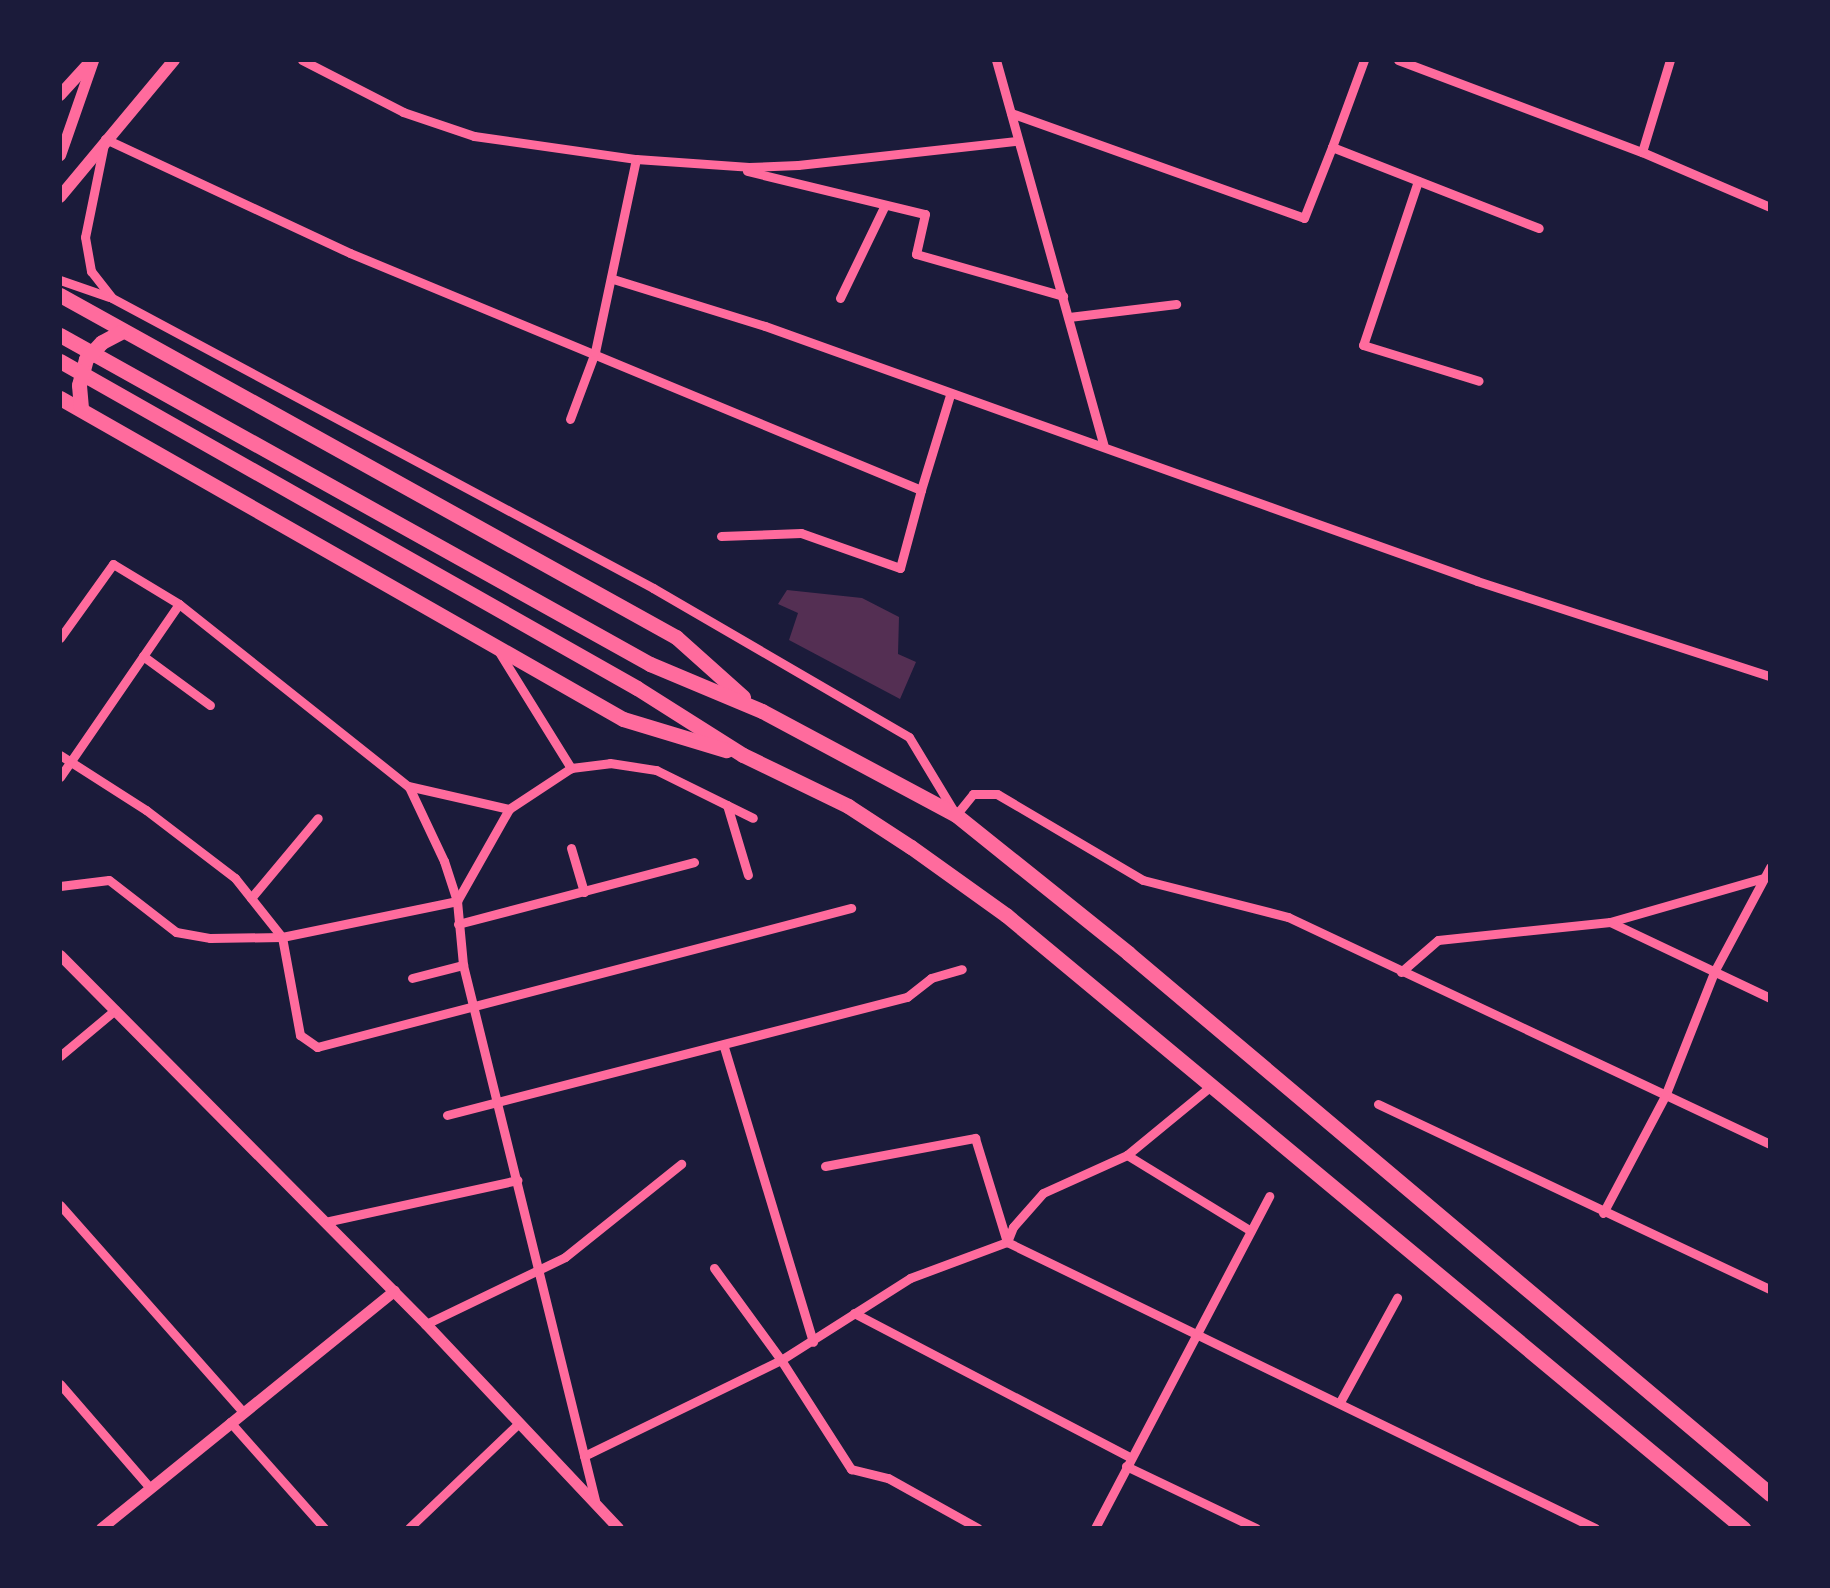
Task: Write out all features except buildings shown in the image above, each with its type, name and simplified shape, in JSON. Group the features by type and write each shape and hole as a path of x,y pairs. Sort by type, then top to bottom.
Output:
{"highway":[{"path":"60,296 676,638 762,711"},
{"path":"81,408 79,384 86,359 102,342 121,332"},
{"path":"60,334 650,664 762,711 956,815 1128,953 1770,1494"},
{"path":"60,361 637,688 742,754 848,806 910,846 1006,915 1743,1528"},
{"path":"60,398 624,719 742,754"}],"main road":[{"path":"60,95 92,60"},
{"path":"60,197 174,60"}],"street":[{"path":"60,155 92,60"},
{"path":"302,60 403,112 474,136 636,159 706,160 750,167 798,165 1017,141"},
{"path":"996,60 1103,444"},
{"path":"1011,114 1304,218 1364,60"},
{"path":"1398,60 1642,152 1770,207"},
{"path":"1642,152 1670,60"},
{"path":"112,298 91,271 85,237 105,139 350,253 921,490"},
{"path":"1332,147 1539,228"},
{"path":"570,419 595,352 636,159"},
{"path":"706,160 925,214 916,254 1063,296"},
{"path":"1418,181 1363,345 1480,381"},
{"path":"840,298 885,205"},
{"path":"612,279 766,326 1477,580 1770,676"},
{"path":"60,280 112,298 653,588 909,737 956,815 973,794 998,794 1144,880 1288,917 1770,1144"},
{"path":"1069,316 1176,304"},
{"path":"721,536 801,532 900,568 950,394"},
{"path":"60,638 113,564 179,604 408,786 444,860 457,901 463,965 595,1503"},
{"path":"60,777 179,604"},
{"path":"496,646 571,768"},
{"path":"143,656 210,705"},
{"path":"60,755 146,810 235,878 282,937 300,1036 317,1046 851,908"},
{"path":"60,886 110,880 176,932 210,938 282,937 457,901 509,809 571,768 610,764 656,770 753,818"},
{"path":"408,786 509,809"},
{"path":"727,806 748,876"},
{"path":"251,898 318,818"},
{"path":"571,848 584,892"},
{"path":"458,924 694,862"},
{"path":"1401,972 1438,940 1610,922 1768,873"},
{"path":"1602,1213 1665,1096 1714,972 1768,873"},
{"path":"1610,922 1770,998"},
{"path":"60,954 394,1291 618,1528"},
{"path":"412,978 463,965"},
{"path":"448,1115 496,1100 724,1047 906,997 931,978 962,969"},
{"path":"60,1056 114,1010"},
{"path":"724,1047 813,1342"},
{"path":"1008,1242 1013,1227 1043,1193 1127,1155 1212,1086"},
{"path":"1378,1104 1770,1289"},
{"path":"825,1166 975,1138 1008,1242"},
{"path":"1127,1155 1251,1232"},
{"path":"426,1324 564,1257 680,1164"},
{"path":"325,1222 517,1180"},
{"path":"1096,1528 1270,1196"},
{"path":"60,1205 243,1412"},
{"path":"584,1456 781,1360 910,1278 1008,1242 1594,1528"},
{"path":"714,1268 781,1360 851,1469 888,1478 978,1528"},
{"path":"100,1528 394,1291"},
{"path":"1340,1402 1398,1298"},
{"path":"854,1314 1256,1528"},
{"path":"60,1384 150,1488"},
{"path":"230,1422 324,1528"},
{"path":"410,1528 519,1423"}]}
